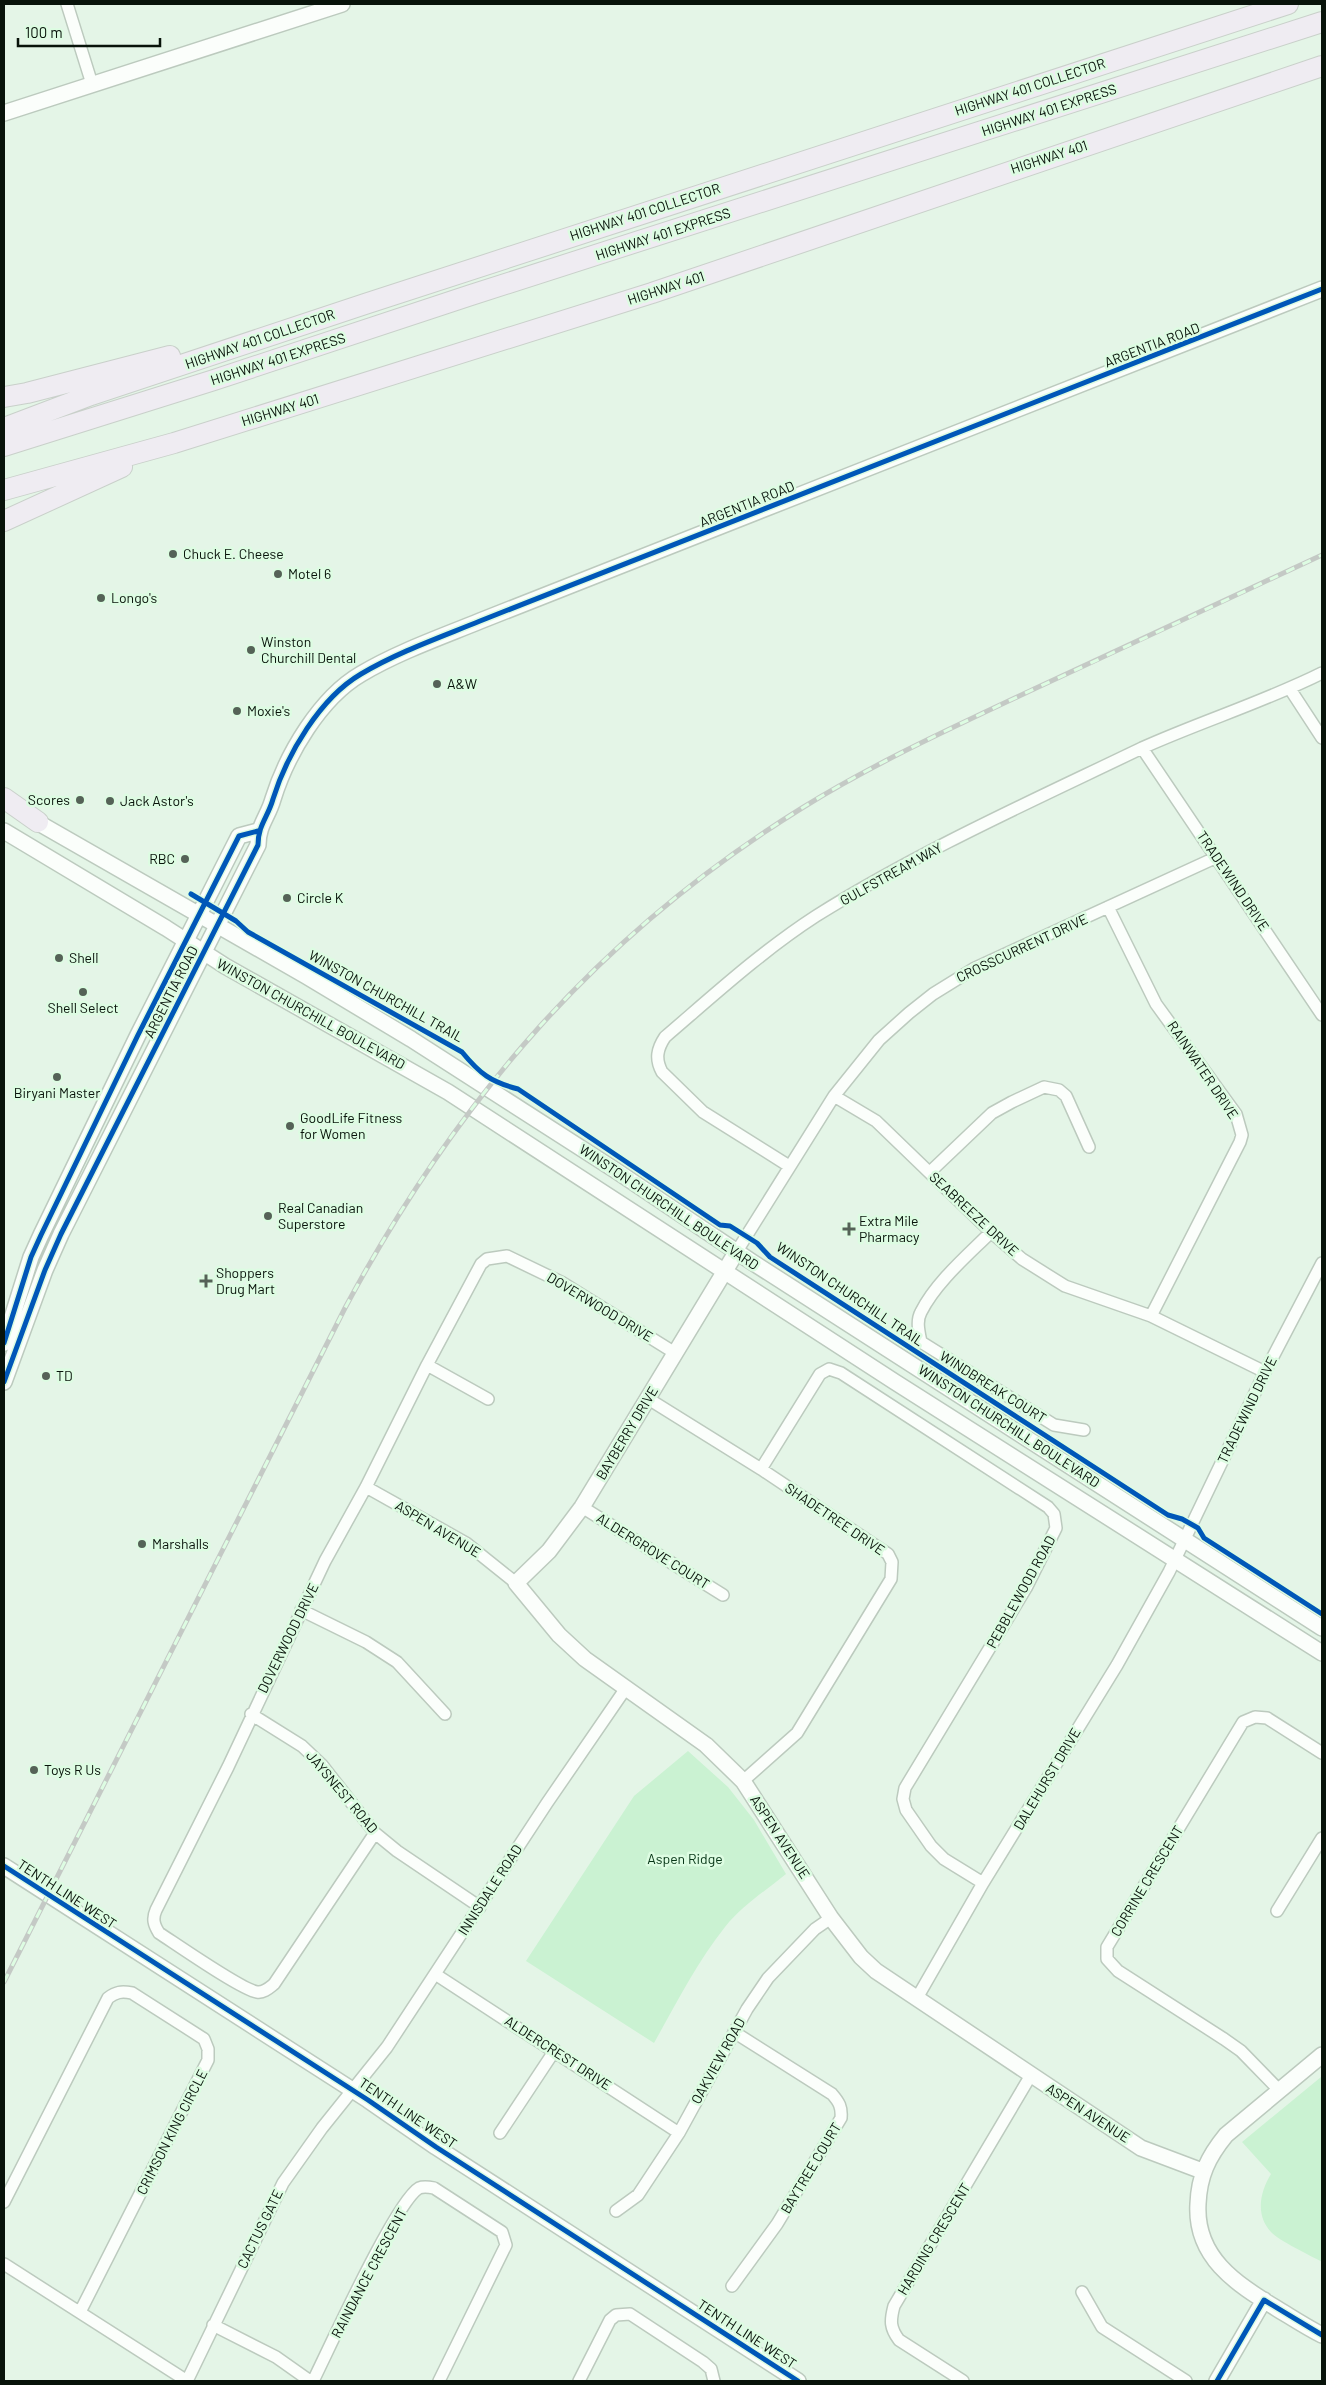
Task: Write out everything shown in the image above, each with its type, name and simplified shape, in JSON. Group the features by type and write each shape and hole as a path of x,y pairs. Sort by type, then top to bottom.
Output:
{"highway":[{"name":"HIGHWAY 401 COLLECTOR","path":"4,428 91,395 365,304 1288,4"},
{"name":"HIGHWAY 401 EXPRESS","path":"4,446 1322,22"},
{"name":"HIGHWAY 401","path":"4,490 174,444 652,293 1322,66"},
{"path":"4,397 95,376 365,304"},
{"path":"4,521 174,444"},
{"path":"4,798 38,822"}],"street":[{"path":"67,4 92,84"},
{"path":"4,113 342,4"},
{"name":"ARGENTIA ROAD","path":"4,1382 26,1319 61,1234 258,845 258,831 273,801 278,781 314,718 337,693 361,674 414,648 1322,289"},
{"name":"GULFSTREAM WAY","path":"789,1166 703,1112 662,1072 658,1064 658,1056 659,1047 665,1037 747,967 814,917 924,854 1181,730 1254,704 1322,673"},
{"path":"1290,689 1322,738"},
{"name":"TRADEWIND DRIVE","path":"1142,748 1322,1015"},
{"name":"WINSTON CHURCHILL BOULEVARD","path":"4,805 38,822 199,914 411,1039 1322,1628"},
{"name":"WINSTON CHURCHILL BOULEVARD","path":"4,831 204,953 448,1092 724,1272 1322,1653"},
{"name":"ARGENTIA ROAD","path":"4,1343 31,1257 185,940 238,836 258,831"},
{"name":"CROSSCURRENT DRIVE","path":"737,1251 834,1096 879,1040 932,994 975,968 1217,857"},
{"name":"RAINWATER DRIVE","path":"1108,907 1156,1004 1236,1114 1242,1135 1151,1316"},
{"path":"930,1172 992,1113 1044,1087 1059,1090 1066,1096 1089,1147"},
{"name":"SEABREEZE DRIVE","path":"834,1096 876,1121 991,1232 1022,1259 1065,1286 1151,1316 1265,1372"},
{"name":"WINDBREAK COURT","path":"991,1232 947,1276 921,1313 918,1329 921,1342 1054,1426 1084,1430"},
{"name":"BAYBERRY DRIVE","path":"516,1583 549,1551 582,1507 737,1251"},
{"name":"DOVERWOOD DRIVE","path":"375,1833 274,1984 266,1991 256,1992 239,1984 159,1933 154,1925 154,1916 228,1767 251,1714 325,1560 366,1487 427,1365 481,1264 487,1259 507,1256 562,1282 675,1353"},
{"name":"TRADEWIND DRIVE","path":"1175,1559 1265,1372 1322,1262"},
{"path":"427,1365 488,1400"},
{"name":"PEBBLEWOOD ROAD","path":"761,1469 820,1374 828,1369 849,1378 1048,1507 1054,1514 1056,1528 1026,1588 905,1788 902,1799 911,1817 931,1846 944,1859 983,1883"},
{"name":"SHADETREE DRIVE","path":"647,1398 761,1469 888,1554 892,1562 893,1572 891,1579 797,1733 743,1781"},
{"name":"ASPEN AVENUE","path":"366,1487 466,1543 516,1583 558,1635 585,1659 706,1745 743,1781 831,1918 861,1956 876,1971 1141,2148 1202,2171"},
{"name":"ALDERGROVE COURT","path":"582,1507 723,1595"},
{"name":"DALEHURST DRIVE","path":"917,1998 983,1883 1117,1665 1175,1559"},
{"path":"302,1610 366,1642 397,1662 445,1714"},
{"name":"INNISDALE ROAD","path":"352,2089 387,2047 547,1802 626,1688"},
{"name":"JAYSNEST ROAD","path":"251,1714 302,1746 322,1765 375,1833 397,1851 480,1907"},
{"name":"CORRINE CRESCENT","path":"1279,2090 1241,2051 1224,2038 1118,1971 1107,1959 1107,1947 1243,1722 1255,1716 1267,1718 1322,1753"},
{"path":"1277,1911 1322,1838"},
{"name":"TENTH LINE WEST","path":"4,1866 352,2089 436,2147 798,2381"},
{"name":"OAKVIEW ROAD","path":"616,2211 638,2195 679,2133 734,2032 768,1978 815,1930 831,1918"},
{"name":"ALDERCREST DRIVE","path":"436,1974 555,2050 679,2133"},
{"name":"CRIMSON KING CIRCLE","path":"4,2202 108,1998 115,1992 132,1992 204,2040 208,2049 208,2060 80,2312"},
{"name":"BAYTREE COURT","path":"732,2286 777,2224 841,2118 842,2109 832,2094 734,2032"},
{"path":"500,2133 555,2050"},
{"path":"1322,2055 1226,2136 1212,2151 1202,2171 1198,2193 1197,2218 1204,2243 1221,2268 1236,2283 1322,2335"},
{"name":"HARDING CRESCENT","path":"963,2381 899,2340 892,2330 890,2319 894,2306 1031,2075"},
{"name":"CACTUS GATE","path":"80,2312 187,2381 283,2182 352,2089"},
{"name":"RAINDANCE CRESCENT","path":"312,2381 394,2219 415,2192 421,2187 428,2187 434,2188 502,2232 506,2245 439,2381"},
{"path":"4,2264 80,2312"},
{"path":"1082,2292 1102,2327 1186,2381"},
{"path":"1217,2381 1264,2300"},
{"path":"579,2381 610,2320 616,2315 623,2313 630,2314 703,2362 711,2369 714,2381"},
{"path":"213,2325 276,2358 312,2381"}],"green space":[{"name":"Aspen Ridge","path":"688,1751 728,1787 754,1820 786,1874 746,1905 725,1927 696,1969 654,2043 526,1961 634,1796"},
{"path":"1321,2077 1322,2262 1281,2240 1266,2225 1261,2211 1261,2203 1264,2188 1271,2174 1242,2142"}],"railway":[{"path":"4,1982 345,1308 389,1232 435,1159 486,1091 540,1026 598,966 661,909 729,857 830,791 946,731 1322,555"}],"cycle path":[{"path":"4,1382 45,1270 61,1234 258,845 261,826 287,764 296,746 319,712 346,684 375,666 435,639 1322,289"},
{"path":"4,1343 31,1257 138,1035 239,836 258,831"},
{"name":"WINSTON CHURCHILL TRAIL","path":"191,894 236,921 248,932 462,1052 481,1072 493,1080 518,1089 720,1225 730,1226 757,1243 770,1257 1168,1515 1182,1519 1198,1528 1204,1538 1322,1614"},
{"path":"4,1866 368,2100 436,2147 798,2381"},
{"path":"1217,2381 1264,2300 1322,2335"}],"place":[{"name":"Chuck E. Cheese","path":"173,554"},
{"name":"Motel 6","path":"278,574"},
{"name":"Longo's","path":"101,598"},
{"name":"Winston Churchill Dental","path":"251,650"},
{"name":"A&W","path":"437,684"},
{"name":"Moxie's","path":"237,711"},
{"name":"Scores","path":"80,800"},
{"name":"Jack Astor's","path":"110,801"},
{"name":"RBC","path":"185,859"},
{"name":"Circle K","path":"287,898"},
{"name":"Shell","path":"59,958"},
{"name":"Shell Select","path":"83,992"},
{"name":"Biryani Master","path":"57,1077"},
{"name":"GoodLife Fitness for Women","path":"290,1126"},
{"name":"Real Canadian Superstore","path":"268,1216"},
{"name":"Extra Mile Pharmacy","path":"849,1229"},
{"name":"Shoppers Drug Mart","path":"206,1281"},
{"name":"TD","path":"46,1376"},
{"name":"Marshalls","path":"142,1544"},
{"name":"Toys R Us","path":"34,1770"}]}
